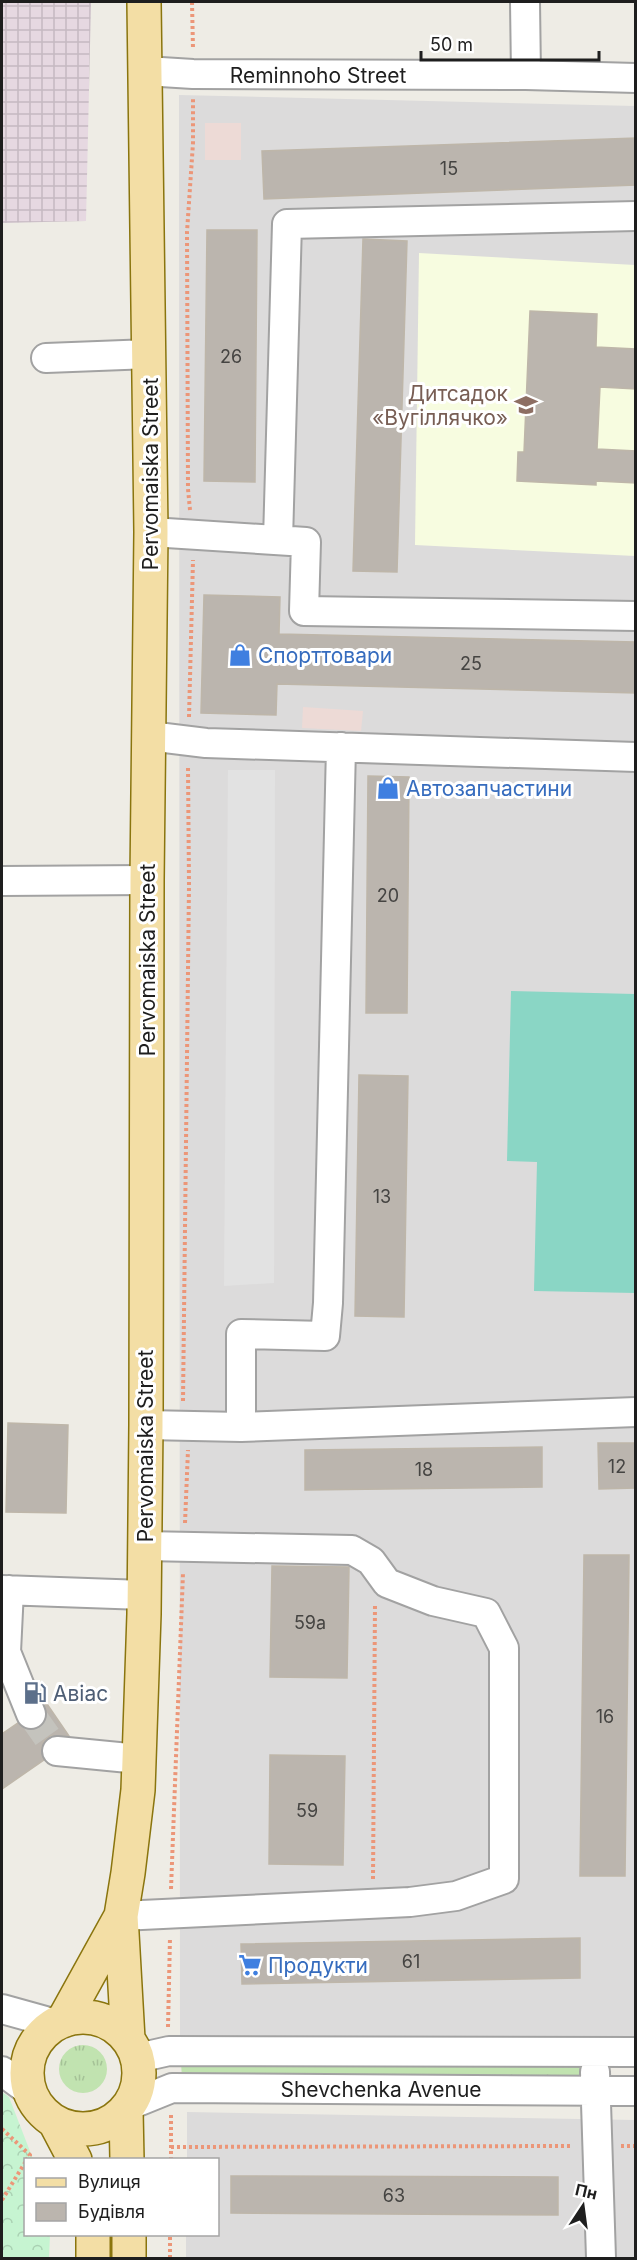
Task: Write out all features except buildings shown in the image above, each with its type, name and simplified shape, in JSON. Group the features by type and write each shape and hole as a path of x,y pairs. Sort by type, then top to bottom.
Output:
{"main road":[{"name":"Pervomaiska Street","path":"144,2 151,532 144,1595 138,1790 121,1916 145,2049"},
{"name":"Pervomaiska Street","path":"60,2022 121,1916"},
{"path":"127,2158 128,2108 139,2085 145,2049 113,2025 93,2018 74,2018 60,2022 42,2035 31,2050 27,2071 29,2091 39,2109 55,2122 80,2130 105,2126 128,2108"},
{"path":"55,2122 74,2158"},
{"path":"93,2236 93,2259"},
{"path":"129,2236 129,2259"}],"street":[{"path":"525,2 526,75"},
{"name":"Reminnoho Street","path":"145,71 193,74 526,75 636,78"},
{"path":"278,540 287,224 636,216"},
{"path":"46,358 150,354"},
{"path":"151,532 306,542 304,610 636,616"},
{"path":"149,736 206,743 636,757"},
{"path":"241,1427 241,1334 325,1336 328,1303 341,747"},
{"path":"2,881 147,880"},
{"path":"146,1425 241,1427 636,1412"},
{"path":"121,1916 410,1902 456,1896 504,1879 504,1648 486,1612 434,1600 387,1583 371,1561 352,1550 144,1546"},
{"path":"31,1714 6,1652 5,1590 144,1595"},
{"path":"57,1751 139,1759"},
{"path":"2,2010 60,2022"},
{"name":"Shevchenka Avenue","path":"145,2049 636,2052"},
{"path":"594,2052 601,2259"},
{"path":"2,2071 29,2091"},
{"name":"Shevchenka Avenue","path":"128,2108 172,2088 636,2091"}],"path":[{"path":"145,2049 170,1914 189,1427 183,1400 189,885 188,740 194,535 188,489 187,267 193,143 192,2"},
{"path":"373,1904 374,1565"},
{"path":"171,2158 172,2088"},
{"path":"2,2129 30,2155 28,2158"},
{"path":"171,2147 636,2146"},
{"path":"2,2200 24,2163"},
{"path":"170,2236 170,2259"}],"shaded area":[{"path":"2,2 91,2 86,221 2,223"},
{"path":"179,95 635,106 635,2038 180,2040"},
{"path":"205,123 241,123 241,160 205,160"},
{"name":"Дитсадок «Вугіллячко»","path":"419,253 635,265 635,556 415,545"},
{"path":"303,707 363,711 361,731 302,728"},
{"path":"228,770 275,770 274,1283 224,1286"},
{"path":"511,991 635,994 635,1293 534,1291 537,1162 507,1161"},
{"path":"187,2112 635,2120 635,2258 186,2258 186,2236 219,2236 219,2158 187,2158"}],"green space":[{"path":"83,2045 100,2052 107,2069 100,2086 83,2093 66,2086 59,2069 66,2052"},
{"path":"181,2063 586,2065 587,2080 182,2078"},
{"path":"2,2092 9,2097 33,2158 24,2158 24,2236 50,2236 49,2258 2,2258"}],"tunnel":[{"path":"31,1714 57,1751"}],"place":[{"name":"Дитсадок «Вугіллячко»","path":"526,405"},
{"name":"Спорттовари","path":"240,655"},
{"name":"Автозапчастини","path":"388,788"},
{"name":"Авіас","path":"35,1693"},
{"name":"Продукти","path":"250,1965"}]}
